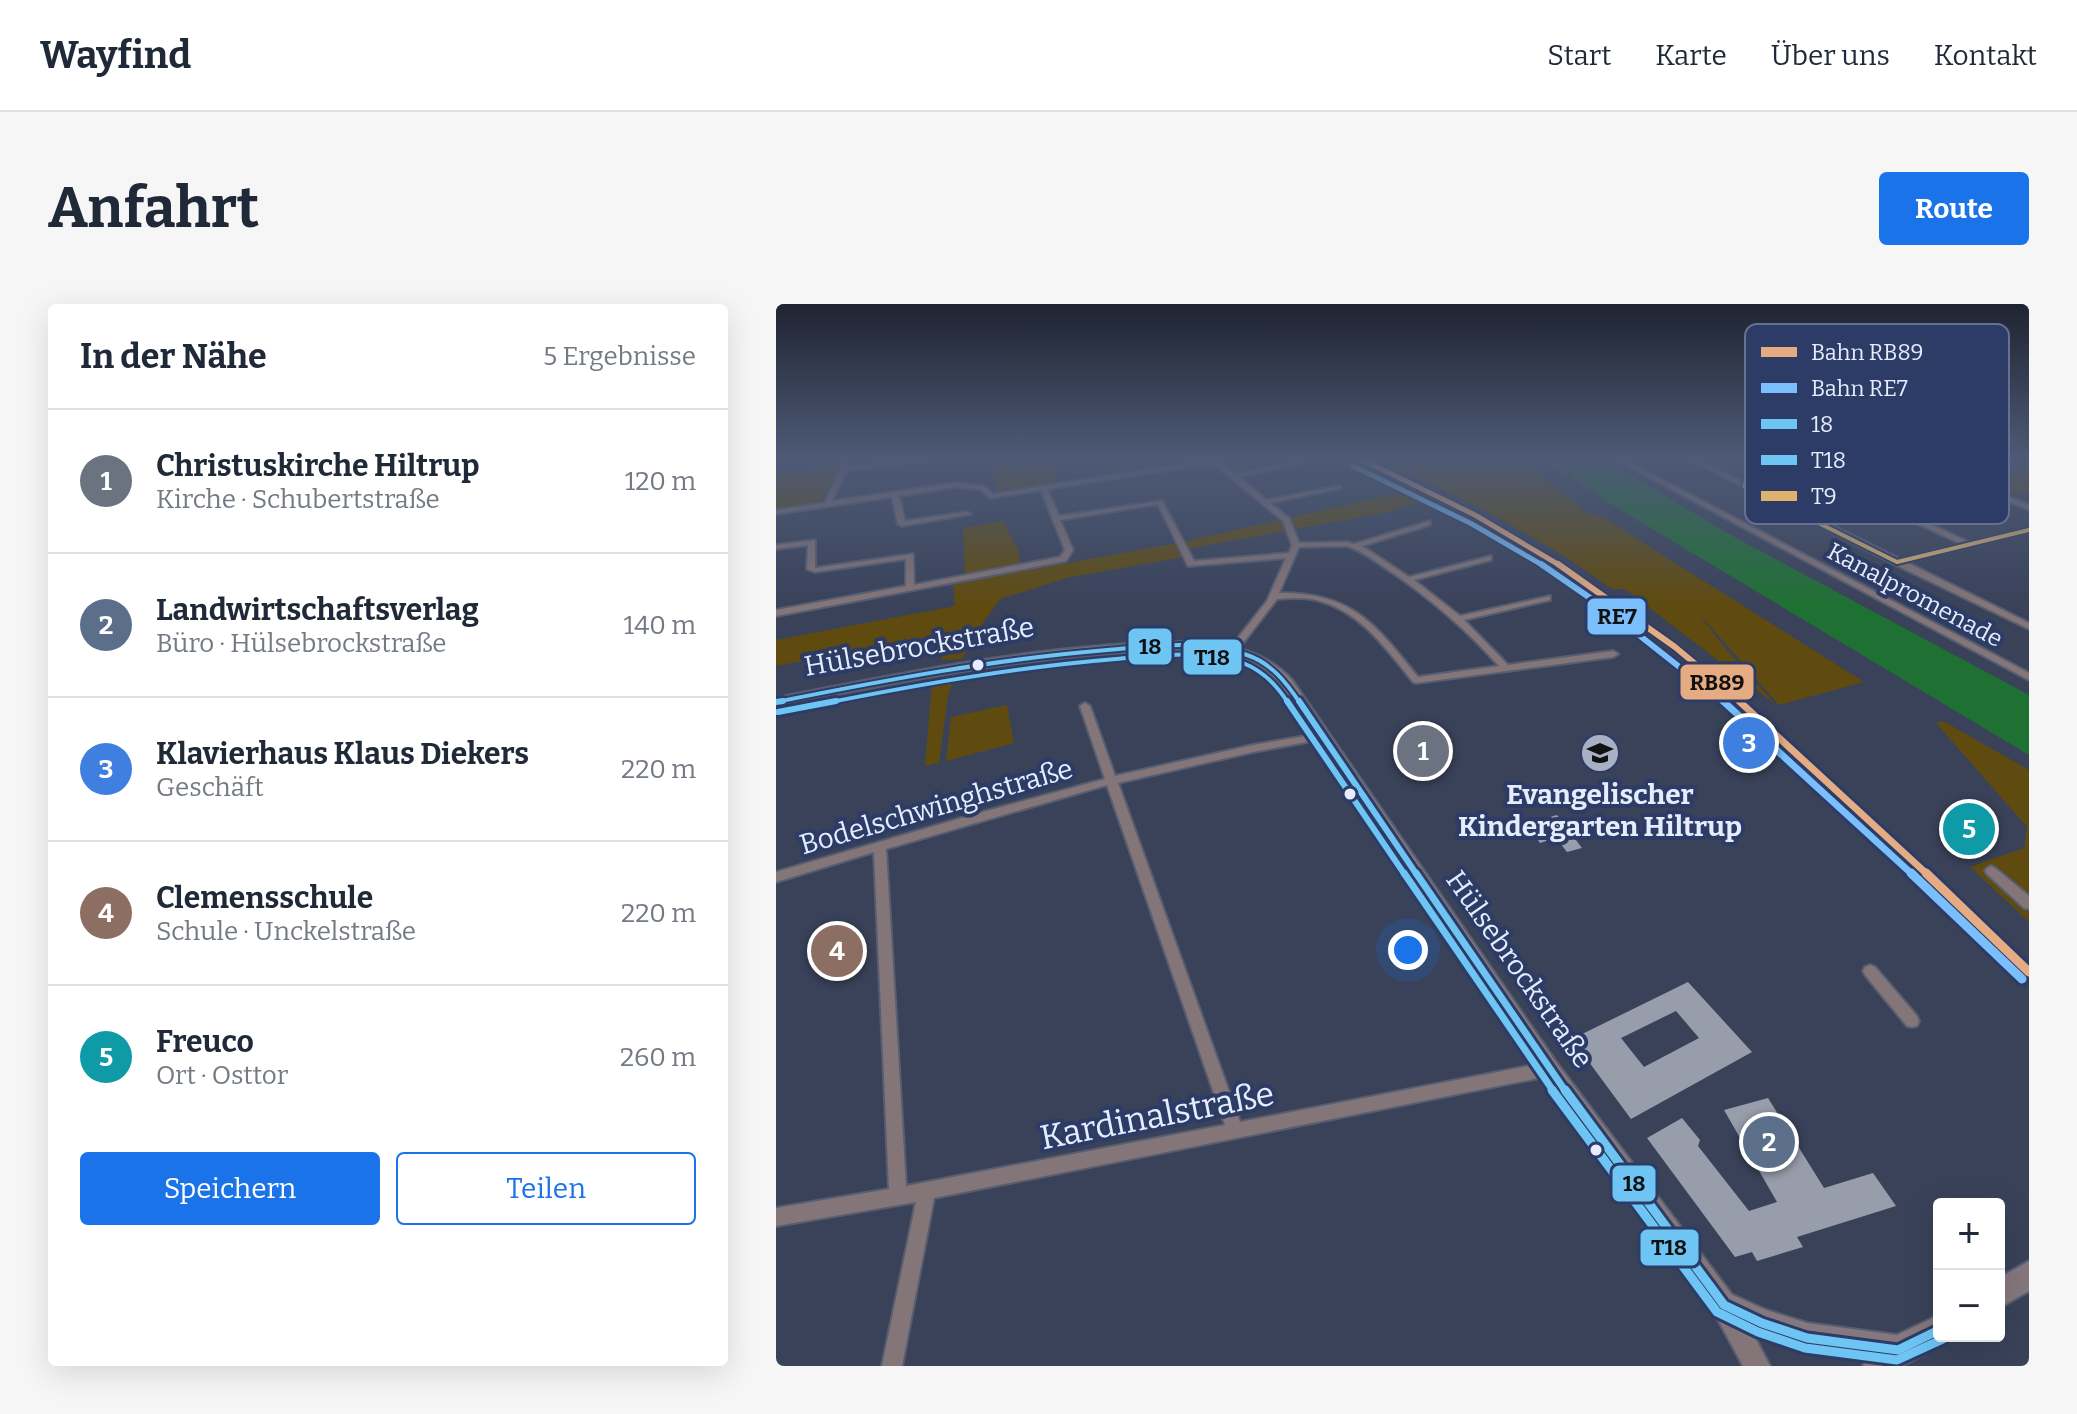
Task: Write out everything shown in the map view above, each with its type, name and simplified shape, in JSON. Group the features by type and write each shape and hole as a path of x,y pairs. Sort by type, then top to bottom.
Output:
{"main road":[{"path":"2005,1290 2029,1275"},
{"path":"1724,1305 1762,1323 1807,1338 1888,1358 1933,1333"}],"street":[{"path":"776,512 816,507"},
{"path":"898,507 902,524 967,514"},
{"path":"776,613 1063,559 1069,550 1051,507"},
{"path":"1056,519 1132,507"},
{"path":"1162,507 1191,564 1294,550 1354,546 1427,523"},
{"path":"1233,650 1275,596 1294,550 1287,522 1272,507"},
{"name":"Kanalpromenade","path":"1707,507 2029,677"},
{"path":"1820,524 2028,625"},
{"path":"1924,524 1969,545"},
{"path":"1897,562 2026,533"},
{"path":"776,547 812,542 812,570 910,556 910,589"},
{"path":"1354,546 1409,579 1459,619 1506,668"},
{"path":"1409,579 1488,558"},
{"path":"1275,596 1324,599 1341,605 1379,638 1416,680 1613,654"},
{"path":"1459,619 1547,598"},
{"name":"Hülsebrockstraße","path":"776,702 948,669 1171,645 1233,650 1255,657 1275,669 1549,1069 1724,1305 1757,1366"},
{"name":"Bodelschwinghstraße","path":"1085,706 1110,781"},
{"name":"Bodelschwinghstraße","path":"776,877 1110,781 1225,754 1323,736"},
{"path":"1110,781 1232,1113 1235,1131"},
{"path":"880,846 898,1194"},
{"path":"1991,871 2029,904"},
{"path":"1870,971 1912,1021"},
{"name":"Kardinalstraße","path":"776,1217 927,1191 1549,1069"},
{"path":"892,1366 927,1191"}],"shaded area":[{"path":"1339,507 1405,507 1181,550 1184,557 1070,577 1000,599 962,659 942,660 940,635 776,666 776,640 955,606 953,584 1177,543"},
{"path":"1476,507 1580,507 1590,515 1599,515 1864,682 1779,705 1695,609 1776,705 1625,589 1612,589 1563,555"},
{"path":"1616,507 1683,507 2029,695 2029,755"},
{"path":"1003,521 1018,550 1021,566 965,577 963,528"},
{"path":"955,676 948,696 939,763 925,766 932,681"},
{"path":"1007,705 1014,743 946,761 951,717"},
{"path":"1943,721 2029,770 2029,922 1970,867 2024,848 2027,827 1936,723"}],"building":[{"path":"1431,736 1449,757 1416,768 1398,747"},
{"path":"1557,815 1582,848 1567,852 1556,838 1540,843 1527,824"},
{"path":"1688,982 1752,1052 1631,1119 1572,1039","holes":["1676,1011 1699,1038 1644,1067 1621,1038"]},
{"path":"1768,1098 1824,1188 1873,1173 1896,1206 1797,1237 1803,1247 1757,1261 1752,1252 1735,1257 1647,1138 1682,1118 1700,1140 1698,1146 1749,1211 1777,1202 1724,1110"}],"rail line":[{"name":"RE7","path":"1437,507 1541,564 1670,657 1791,760 2022,979"},
{"name":"RB89","path":"1458,507 1544,555 1611,599 1675,647 1797,751 2029,972"}],"transit line":[{"name":"T9","path":"1820,524 1897,562"},
{"name":"T9","path":"1897,562 2029,530"},
{"name":"18","path":"776,702 950,669 1082,652 1199,646 1249,655 1261,661 1287,683 1549,1069 1724,1305 1762,1323 1807,1338 1898,1350 1933,1333"},
{"name":"T18","path":"778,712 953,679 1085,662 1198,656 1226,659 1250,667 1279,689 1541,1075 1717,1312 1758,1332 1805,1348 1897,1360 1936,1342"}],"place":[{"name":"Klavierhaus Klaus Diekers","path":"1749,743"},
{"name":"Christuskirche Hiltrup","path":"1423,751"},
{"name":"Evangelischer Kindergarten Hiltrup","path":"1600,753"},
{"name":"Freuco","path":"1969,829"},
{"name":"Clemensschule","path":"837,951"},
{"name":"Landwirtschaftsverlag","path":"1769,1142"}]}
